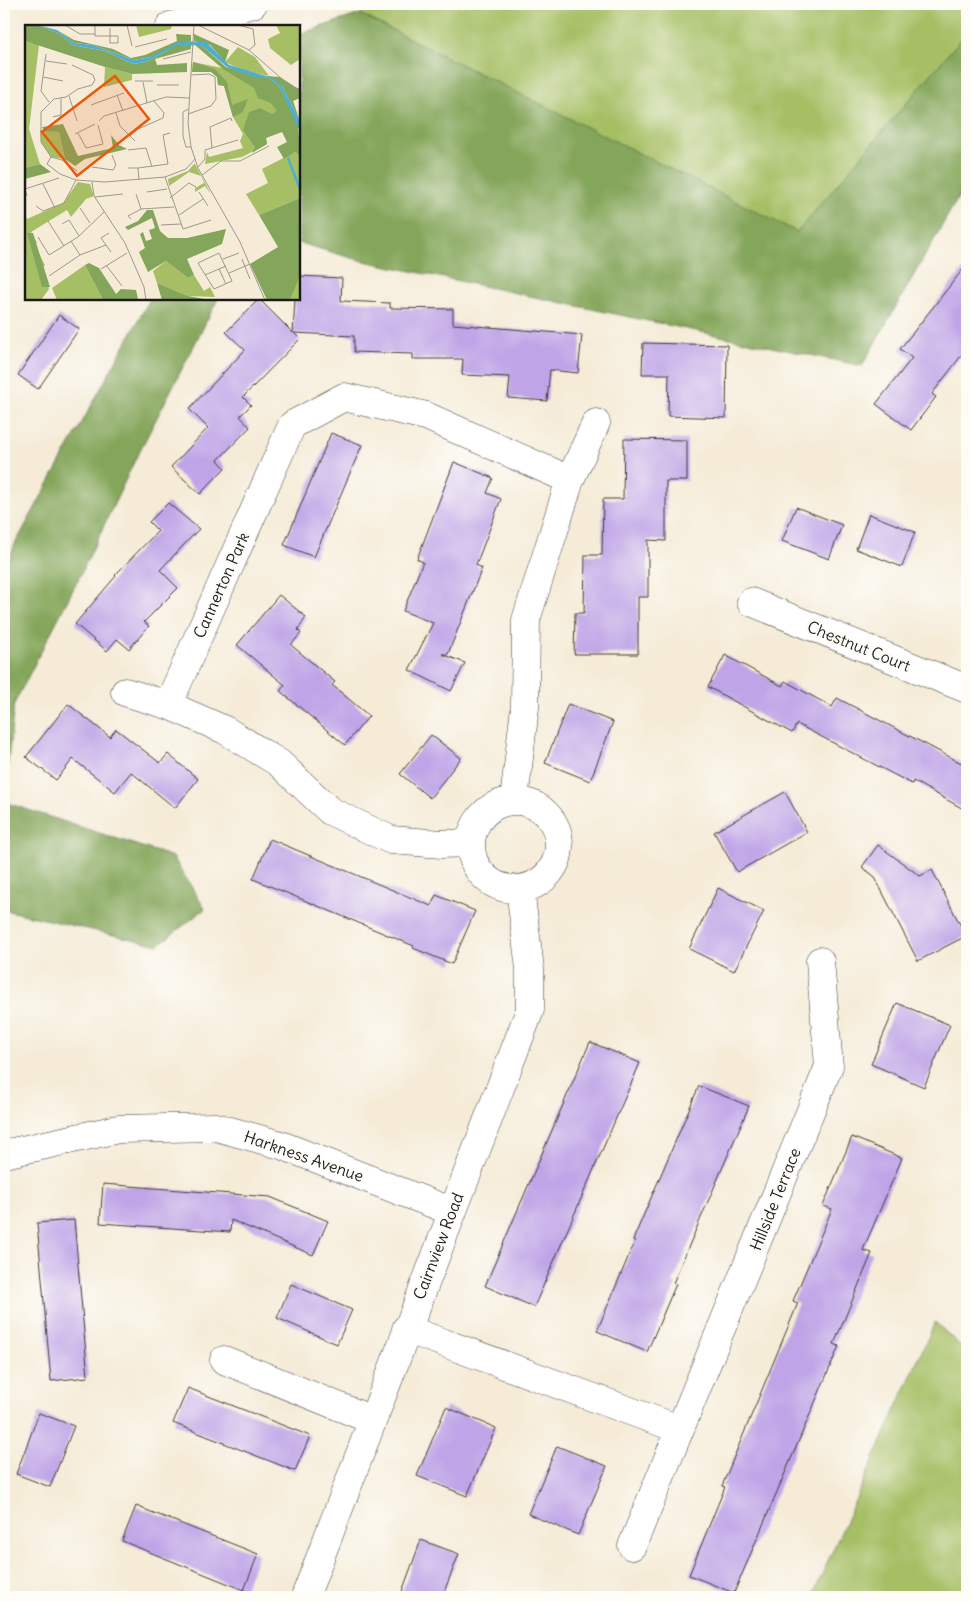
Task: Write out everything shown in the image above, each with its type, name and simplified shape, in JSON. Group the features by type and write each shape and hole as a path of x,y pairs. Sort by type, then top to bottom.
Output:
{"street":[{"path":"174,25 253,4"},
{"name":"Cannerton Park","path":"168,705 292,425 344,397 426,416 570,480"},
{"path":"514,800 525,706 526,620 570,480 596,423"},
{"name":"Chestnut Court","path":"751,602 967,689"},
{"path":"125,692 168,705 232,735 279,763 330,811 391,840 442,844 471,843"},
{"path":"514,800 529,803 542,810 552,820 558,834 559,849 555,864 546,876 535,884 520,889 505,888 491,882 480,872 473,858 471,843 473,830 480,818 501,803 514,800"},
{"name":"Cairnview Road","path":"305,1597 451,1211 530,1010 530,969 520,889"},
{"name":"Hillside Terrace","path":"632,1546 829,1066 820,961"},
{"name":"Harkness Avenue","path":"4,1154 118,1129 216,1127 281,1145 451,1211"},
{"path":"406,1329 679,1429"},
{"path":"224,1360 372,1420"}],"green space":[{"path":"372,4 967,4 967,32 798,233 360,14"},
{"path":"360,14 797,232 967,32 967,182 862,366 359,260 300,243 300,34"},
{"path":"149,300 217,300 135,460 78,580 14,704 4,802 4,573 14,546"},
{"path":"4,802 173,857 205,909 158,945 4,910"},
{"path":"935,1322 967,1352 967,1597 812,1597"}],"building":[{"path":"967,264 967,348 932,394 936,397 911,430 876,404 912,358 900,349"},
{"path":"300,276 342,278 341,301 390,303 390,308 453,309 453,324 582,335 578,373 550,370 547,401 508,398 510,377 462,375 463,359 413,359 413,354 354,352 354,336 294,333 300,339 243,397 251,405 240,416 250,427 218,460 225,468 200,494 171,467 208,428 189,409 245,350 226,332 260,300 293,333 295,300 300,300"},
{"path":"59,315 79,329 38,389 18,375"},
{"path":"643,343 727,345 726,418 668,416 669,374 642,374"},
{"path":"331,433 362,445 314,557 284,545"},
{"path":"624,439 687,440 687,481 666,481 666,541 648,540 648,597 638,597 638,654 574,654 575,613 584,613 585,555 602,555 603,499 623,499"},
{"path":"454,462 493,478 487,493 501,499 476,565 482,568 448,654 442,654 465,663 451,691 409,670 433,623 403,611 423,562 417,559"},
{"path":"168,503 199,529 160,570 178,588 144,622 149,626 129,649 117,639 107,651 75,624 115,575 158,531 149,522"},
{"path":"796,507 842,525 829,559 782,541"},
{"path":"869,514 915,532 902,567 856,549"},
{"path":"279,595 306,617 298,630 301,633 291,645 335,682 332,685 369,716 345,745 280,691 285,685 237,645"},
{"path":"725,655 782,686 785,681 832,707 837,698 967,766 967,811 913,781 912,784 797,724 792,733 708,687"},
{"path":"68,704 110,737 116,729 160,763 168,754 198,779 175,808 131,772 115,792 73,759 56,780 26,757"},
{"path":"568,704 613,722 590,781 545,763"},
{"path":"431,735 461,758 430,798 400,774"},
{"path":"785,792 807,832 737,872 714,832"},
{"path":"270,839 431,906 436,895 475,911 452,964 413,948 414,946 253,879"},
{"path":"878,845 920,876 932,870 966,936 918,961 874,876 862,867"},
{"path":"718,888 764,911 734,971 689,949"},
{"path":"897,1003 950,1025 924,1087 871,1064"},
{"path":"590,1042 640,1063 534,1307 485,1286"},
{"path":"699,1086 749,1106 673,1283 676,1284 647,1352 597,1331 635,1241 633,1240"},
{"path":"852,1137 902,1158 863,1250 872,1253 834,1344 839,1346 734,1593 689,1575 725,1487 722,1486 798,1303 793,1301 832,1209 823,1206"},
{"path":"103,1184 270,1197 328,1221 313,1255 231,1220 230,1232 100,1223"},
{"path":"74,1220 88,1377 51,1381 37,1223"},
{"path":"291,1284 352,1310 337,1344 277,1318"},
{"path":"188,1388 310,1436 295,1471 173,1423"},
{"path":"446,1407 496,1428 467,1496 417,1476"},
{"path":"39,1413 74,1426 50,1487 16,1474"},
{"path":"557,1446 607,1466 578,1535 528,1514"},
{"path":"136,1506 258,1554 244,1590 122,1541"},
{"path":"421,1540 459,1554 442,1597 400,1597"}]}
